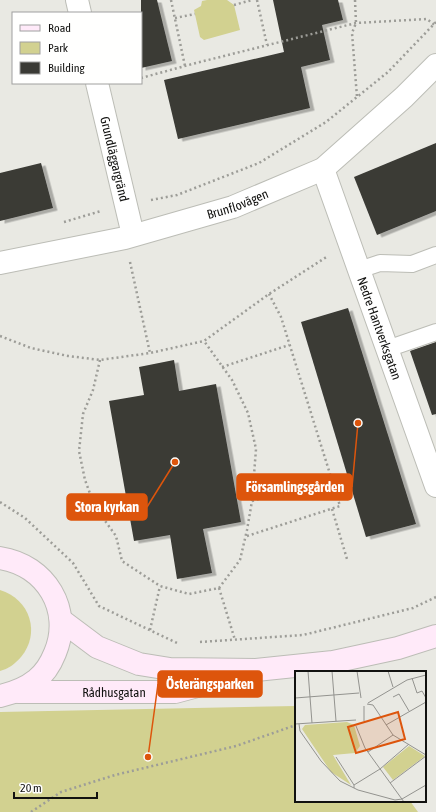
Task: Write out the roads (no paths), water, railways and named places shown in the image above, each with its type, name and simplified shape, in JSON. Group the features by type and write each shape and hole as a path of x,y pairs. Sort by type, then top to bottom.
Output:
{"main road":[{"path":"0,558 12,560 30,569 45,583 56,600 61,620 60,642 51,663 37,680 9,694"},
{"name":"Rådhusgatan","path":"61,620 97,647 139,664 170,668 256,670 334,662 398,648 436,636"},
{"name":"Rådhusgatan","path":"9,694 175,692 256,670"}],"street":[{"path":"77,0 80,12"},
{"name":"Brunflovägen","path":"0,263 125,238 233,207 323,169 404,97 436,65"},
{"name":"Grundläggargränd","path":"97,84 133,235"},
{"name":"Nedre Hantverksgatan","path":"323,169 436,486"}],"lane":[{"path":"359,270 380,263 412,264 436,255"},
{"path":"387,349 436,332"}],"place":[{"name":"Församlingsgården","path":"358,423"},
{"name":"Stora kyrkan","path":"175,462"},
{"name":"Österängsparken","path":"148,757"}]}
